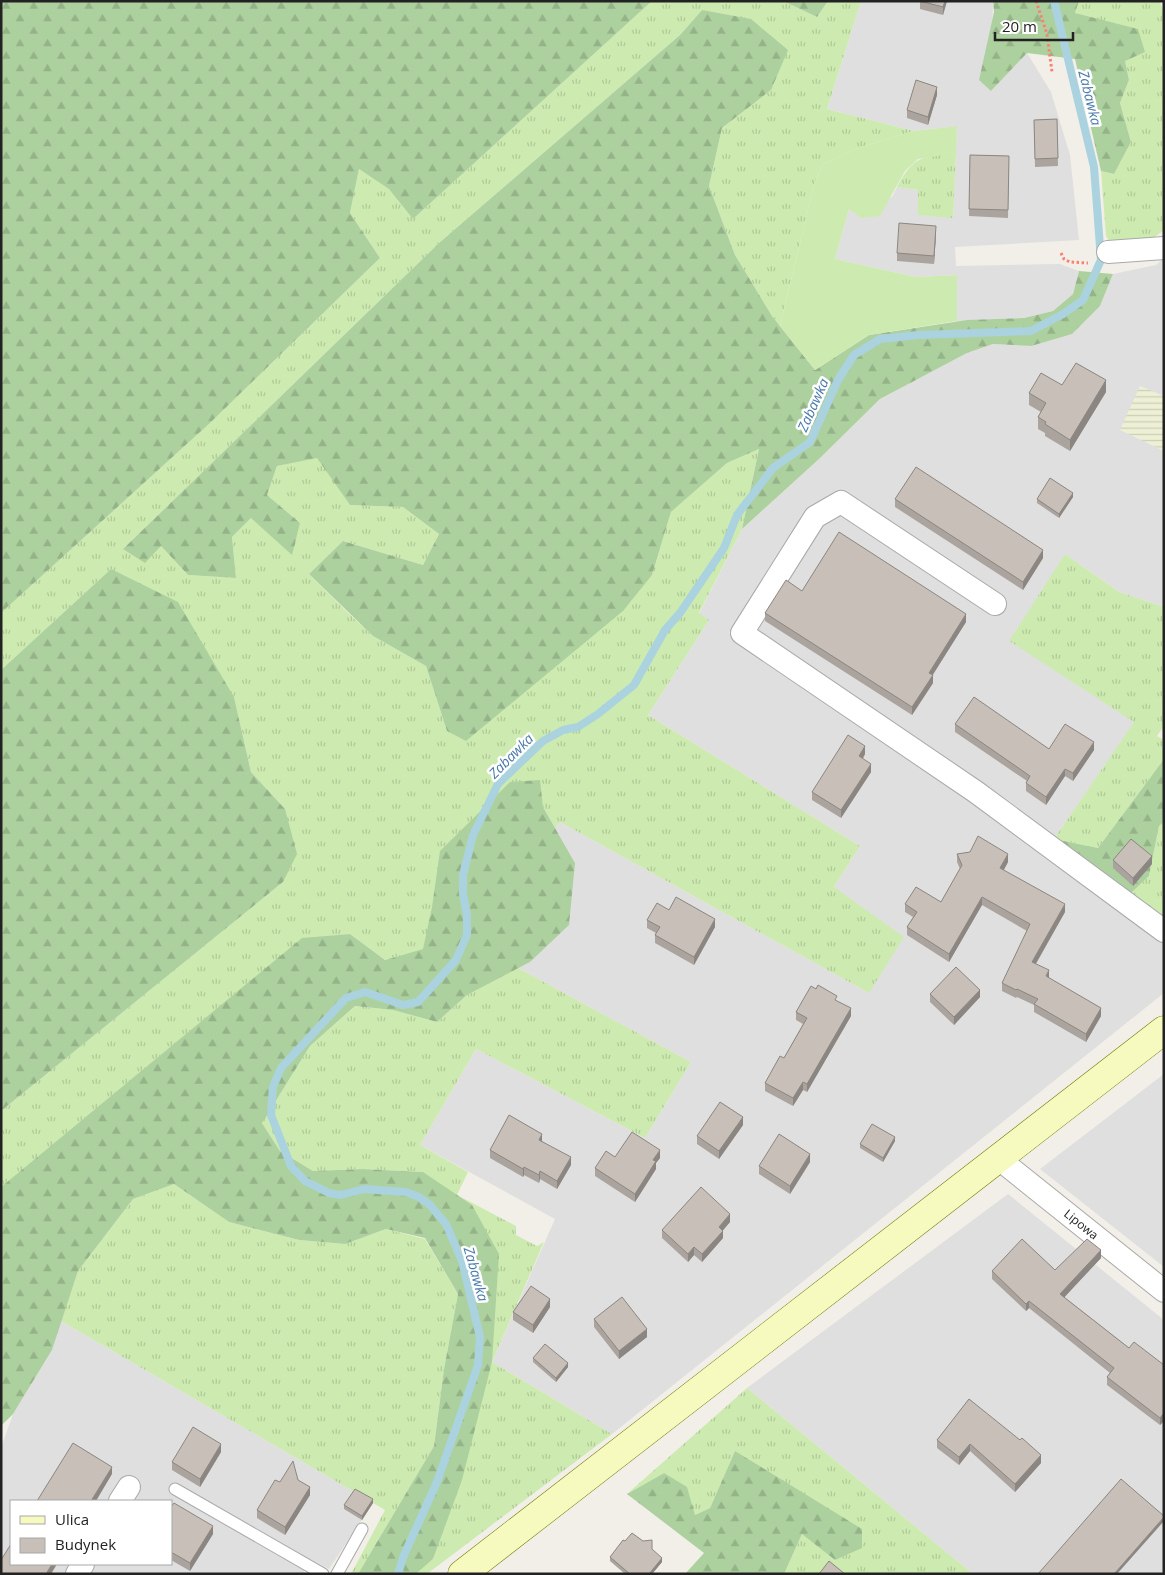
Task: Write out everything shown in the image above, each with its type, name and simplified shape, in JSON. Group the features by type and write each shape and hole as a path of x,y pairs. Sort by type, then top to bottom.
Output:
{"main road":[{"path":"462,1574 1164,1030"}],"street":[{"path":"1100,252 1164,248"},
{"path":"995,604 841,502 815,518 742,633 976,792 1164,931"},
{"name":"Lipowa","path":"999,1158 1164,1291"}],"lane":[{"path":"175,1489 323,1574"},
{"path":"336,1574 362,1529"}],"path":[{"path":"1036,1 1047,34 1052,72"},
{"path":"1061,253 1064,260 1070,262"}],"shaded area":[{"path":"861,1 993,1 991,91 1027,53 1051,92 1070,155 1079,240 955,247 956,266 1060,264 1079,271 1073,294 1053,311 1024,318 957,321 957,275 916,277 835,259 849,209 892,197 897,187 918,190 953,217 957,126 914,131 827,109"},
{"path":"1164,258 1164,607 1119,592 1065,554 1135,722 1054,839 738,620 729,633 921,766 1164,942 1164,993 612,1434 492,1362 555,1219 420,1145 476,1049 645,1138 691,1062 518,968 530,962 575,863 555,828 560,822 869,993 834,887 860,846 648,715 709,620 699,614 742,529 819,459 880,399 967,353 993,344 1031,346 1100,306 1113,274 1156,265"},
{"path":"1164,1074 1164,1267 1040,1169"},
{"path":"1008,1194 1164,1320 1164,1574 973,1574 747,1388"},
{"path":"61,1321 373,1503 329,1569 310,1559 303,1574 1,1574 1,1448 13,1414 52,1350"}],"green space":[{"path":"1,1 652,1 413,219 389,189 359,169 350,213 380,258 210,423 1,613"},
{"path":"652,1 783,1 817,17 828,1 861,1 827,109 914,131 858,148 822,165 814,185 780,326 735,255 709,186 722,128 771,90 702,10 680,35 439,243 123,549 161,546 188,575 236,578 232,537 251,518 300,523 267,495 277,466 317,457 350,505 403,507 439,534 423,565 343,541 309,574 373,636 426,666 447,731 652,575 671,512 727,463 759,449 742,529 699,613 709,620 648,715 860,846 834,887 904,937 869,993 560,822 555,828 543,807 539,780 432,907 424,949 385,960 350,934 302,939 1,1187 1,1111 283,882 285,809 251,772 234,697 111,569 1,670 1,613 210,423 380,258 350,213 359,169 390,189 413,219"},
{"path":"783,1 828,1 817,17"},
{"path":"993,1 1079,1 1075,13 1138,29 1145,52 1125,61 1129,80 1120,103 1131,142 1114,174 1101,171 1075,59 1027,53 991,91 979,80 994,12"},
{"path":"1079,1 1160,1 1164,15 1164,230 1148,242 1111,244 1106,236 1101,171 1114,174 1131,142 1120,103 1129,80 1125,61 1075,13"},
{"path":"702,10 751,19 788,50 771,90 722,128 709,186 735,255 772,316 815,370 869,335 967,320 1024,318 1053,311 1073,294 1079,271 1113,274 1100,306 1072,334 1031,346 993,344 967,353 880,399 819,459 742,529 759,449 727,463 671,512 652,575 623,611 466,741 447,731 426,666 373,636 309,574 343,541 423,565 439,534 403,507 350,505 317,458 277,466 267,495 300,523 292,555 251,518 232,537 236,578 188,575 161,546 145,563 123,549 439,243 680,35"},
{"path":"957,126 956,153 918,159 905,171 880,216 861,218 849,209 835,259 916,277 957,275 957,321 869,335 815,370 780,326 814,185 822,165 858,148 914,131"},
{"path":"956,153 953,218 918,215 918,190 897,187 903,176 914,163 920,160 927,157"},
{"path":"1140,386 1164,396 1164,451 1120,430"},
{"path":"1065,554 1119,592 1164,607 1164,726 1157,736 1164,740 1164,759 1098,848 1054,839 1134,722 1009,641"},
{"path":"111,569 178,602 234,697 251,772 285,809 297,854 283,882 1,1111 1,670"},
{"path":"1164,759 1164,822 1159,826 1149,876 1130,894 1054,839 1098,848"},
{"path":"540,780 543,807 575,863 569,925 530,962 467,995 437,1022 393,1010 355,1006 310,1046 262,1123 280,1151 313,1171 363,1169 423,1172 472,1205 499,1254 492,1362 462,1480 433,1559 416,1574 358,1574 434,1446 444,1369 458,1294 425,1238 386,1229 345,1244 299,1240 229,1222 174,1184 133,1199 78,1271 52,1350 13,1414 1,1426 1,1187 302,938 350,934 385,960 423,949 432,907 440,851 510,782"},
{"path":"1164,822 1164,919 1130,894 1149,876 1159,826"},
{"path":"518,968 691,1062 645,1138 476,1049 420,1145 468,1172 457,1195 516,1226 516,1235 537,1246 544,1242 492,1362 423,1172 363,1169 313,1171 280,1151 262,1123 310,1046 355,1006 393,1010 437,1022 467,995"},
{"path":"174,1184 229,1222 299,1240 345,1244 386,1229 425,1239 458,1294 444,1369 434,1446 358,1574 351,1574 385,1510 61,1321 78,1271 133,1199"},
{"path":"492,1362 612,1434 427,1574 416,1574 433,1559"},
{"path":"747,1388 973,1574 784,1574 802,1534 735,1451 710,1508 695,1515 664,1473 627,1494"},
{"path":"735,1451 862,1529 862,1548 835,1560 802,1534 784,1574 685,1574 704,1553 627,1494 664,1473 687,1487 695,1515 710,1508"}],"building":[{"path":"920,1 945,1 943,7"},
{"path":"916,80 937,87 928,117 907,110"},
{"path":"1057,119 1058,158 1035,159 1034,120"},
{"path":"970,155 1009,156 1008,210 969,209"},
{"path":"899,223 936,226 934,256 897,253"},
{"path":"1076,363 1106,380 1070,440 1045,424 1046,422 1038,417 1046,403 1029,393 1041,373 1062,385"},
{"path":"916,467 1043,550 1023,582 895,499"},
{"path":"1050,478 1073,493 1059,514 1037,499"},
{"path":"839,532 966,614 929,673 933,675 912,707 765,613 786,580 802,591"},
{"path":"974,697 1049,749 1065,724 1094,742 1073,773 1065,769 1046,797 1026,783 1030,776 955,724"},
{"path":"848,735 865,746 859,756 871,764 841,810 812,792"},
{"path":"978,836 1008,854 1000,868 1065,904 1032,962 1049,970 1046,976 1101,1008 1086,1034 1034,1004 1038,999 1002,983 1030,924 982,897 949,954 907,927 917,912 905,904 916,887 941,902 962,865 957,854 970,852"},
{"path":"1131,839 1152,856 1133,878 1113,860"},
{"path":"676,897 715,919 694,957 655,935 660,927 647,920 657,903 669,910"},
{"path":"956,967 980,990 954,1017 930,994"},
{"path":"818,985 837,996 835,1000 851,1008 807,1084 803,1082 793,1098 765,1083 780,1056 784,1058 807,1018 796,1012 811,986 816,989"},
{"path":"720,1102 743,1117 719,1151 697,1136"},
{"path":"509,1115 542,1134 539,1140 571,1157 557,1181 540,1171 539,1175 524,1167 523,1169 490,1150"},
{"path":"872,1124 895,1137 883,1158 860,1144"},
{"path":"632,1132 660,1150 653,1160 656,1161 635,1194 595,1168 606,1151 615,1157"},
{"path":"779,1134 810,1154 790,1186 759,1166"},
{"path":"701,1187 730,1214 719,1227 723,1231 702,1254 694,1247 688,1254 662,1230"},
{"path":"1022,1239 1055,1270 1087,1239 1101,1250 1060,1294 1129,1348 1134,1342 1164,1365 1164,1413 1160,1418 1107,1377 1114,1368 1029,1301 1026,1304 992,1271"},
{"path":"531,1286 550,1299 533,1325 513,1312"},
{"path":"622,1297 647,1329 619,1351 594,1319"},
{"path":"545,1344 568,1363 556,1378 533,1358"},
{"path":"969,1399 1020,1440 1022,1438 1041,1455 1015,1484 970,1444 959,1457 937,1440"},
{"path":"193,1427 221,1444 200,1479 172,1462"},
{"path":"73,1443 112,1467 92,1500 38,1500"},
{"path":"293,1461 298,1480 310,1487 285,1527 257,1510 275,1480 280,1482"},
{"path":"1121,1479 1164,1517 1114,1574 1038,1574"},
{"path":"355,1489 373,1499 362,1516 344,1505"},
{"path":"174,1503 213,1526 190,1563 172,1553 172,1506"},
{"path":"632,1533 643,1541 652,1540 652,1549 662,1558 649,1574 630,1574 610,1557 623,1540 625,1541"},
{"path":"10,1546 10,1565 51,1565 46,1574 1,1574 1,1560"},
{"path":"829,1561 845,1574 819,1574"}],"waterway":[{"name":"Zabawka","path":"398,1574 404,1555 437,1482 478,1365 480,1337 462,1261 446,1224 429,1204 419,1197 406,1192 364,1189 341,1195 329,1193 305,1181 291,1166 271,1115 273,1087 281,1068 346,998 365,992 403,1005 418,1002 456,960 467,935 463,875 473,835 498,784 543,741 563,730 578,727 598,714 634,685 665,630 680,613 724,548 737,515 773,468 810,442 838,380 854,355 880,339 918,335 1031,331 1063,314 1083,300 1101,260 1094,167 1054,1"}]}
